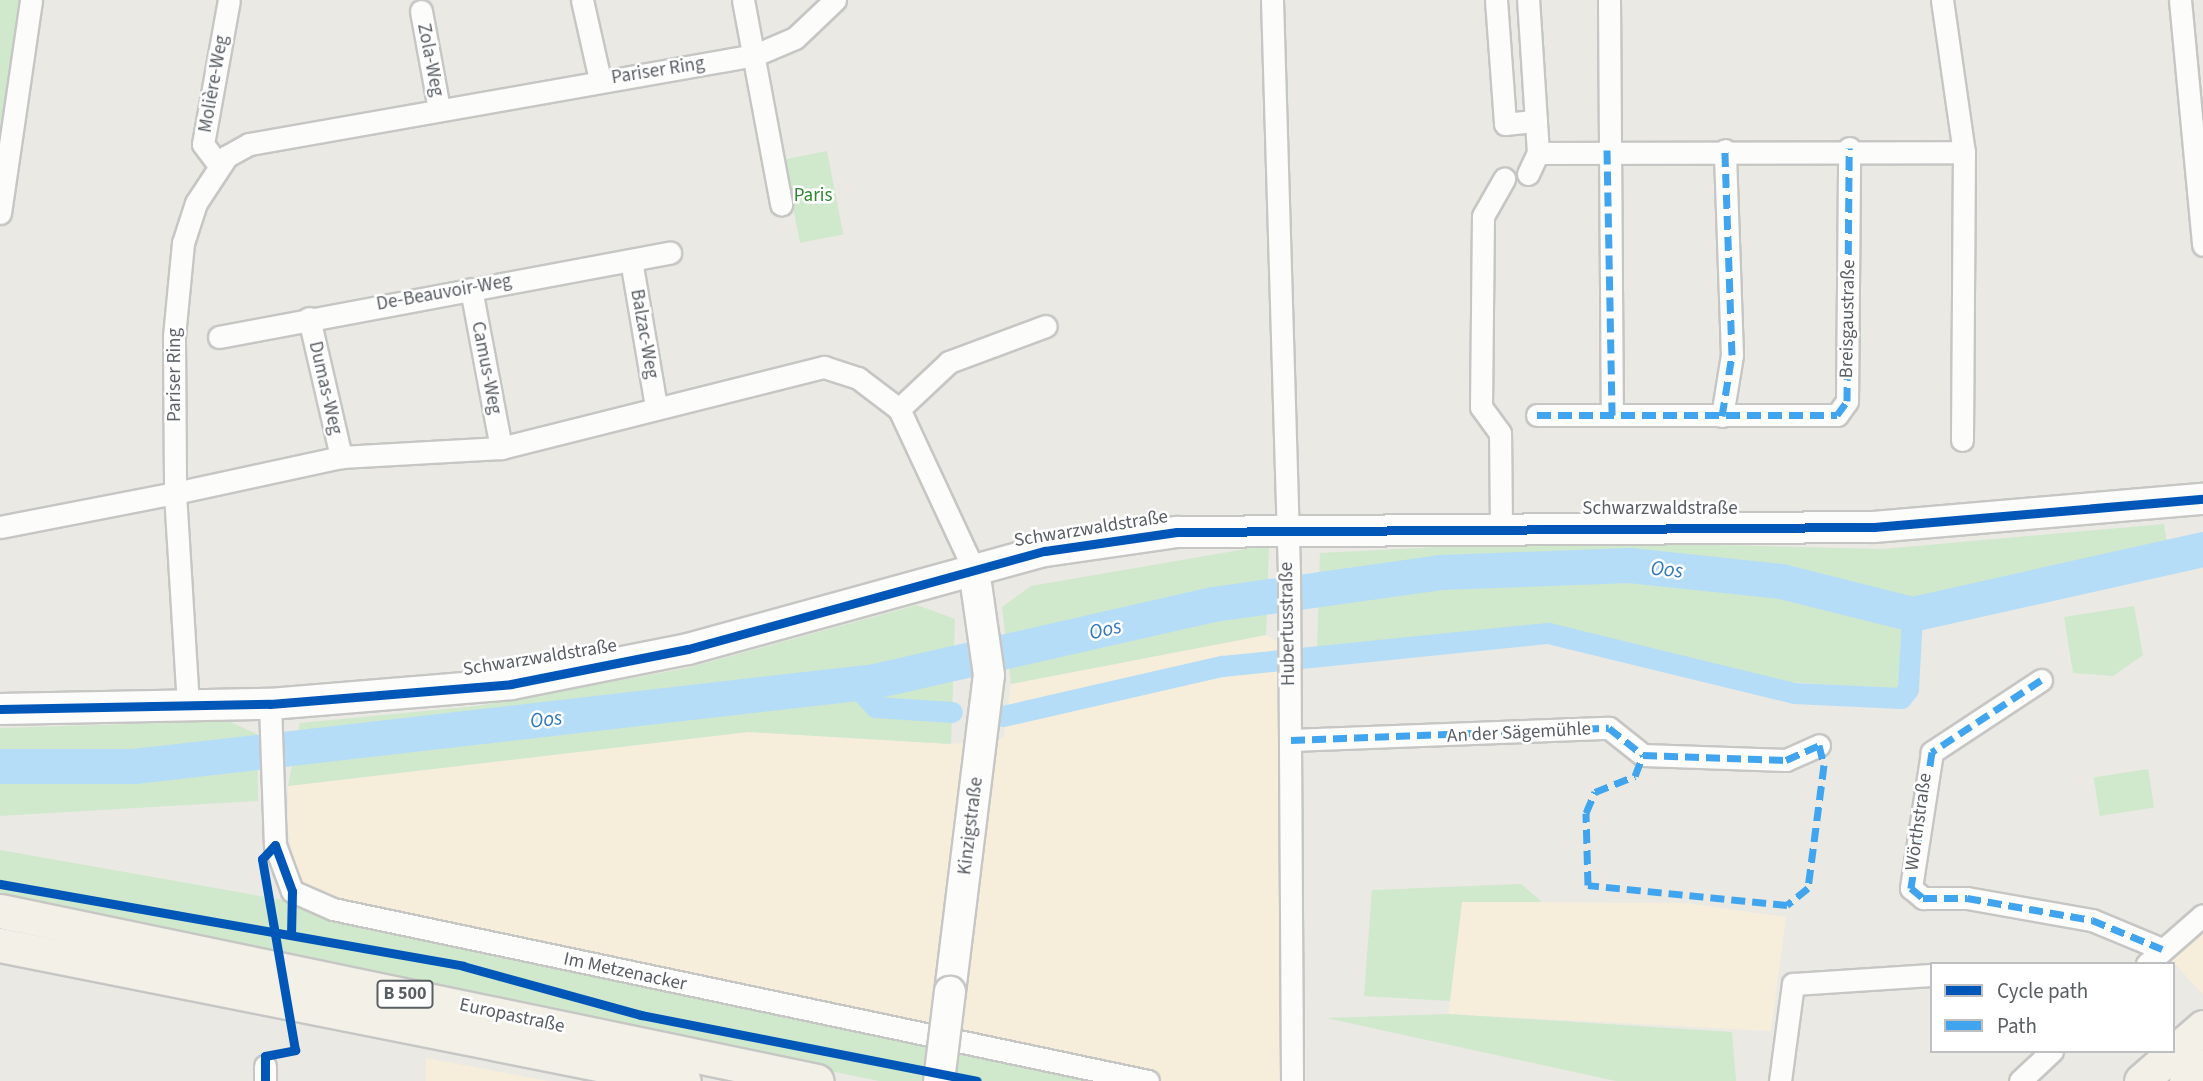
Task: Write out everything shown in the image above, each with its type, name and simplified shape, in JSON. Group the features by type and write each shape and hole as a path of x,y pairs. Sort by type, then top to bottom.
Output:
{"main road":[{"name":"Europastraße","path":"0,911 817,1081"},
{"name":"Europastraße","path":"0,945 684,1081"},
{"path":"2175,1051 2203,1027"},
{"path":"2141,1081 2173,1053"},
{"path":"2186,1081 2203,1066"}],"street":[{"path":"0,213 31,0"},
{"name":"Molière-Weg","path":"218,164 203,144 229,0"},
{"path":"582,0 600,80"},
{"path":"743,0 781,204"},
{"name":"Pariser Ring","path":"188,707 175,493 174,337 183,243 218,164 249,144 600,80 755,55 795,38 835,0"},
{"name":"Hubertusstraße","path":"1272,0 1284,530 1289,574 1287,647 1291,740 1292,1081"},
{"path":"1496,0 1505,124 1536,121"},
{"path":"1528,0 1538,152 1528,174"},
{"path":"1609,0 1607,150 1612,415"},
{"path":"1942,0 1964,152 1962,440"},
{"path":"2180,0 2203,245"},
{"name":"Zola-Weg","path":"421,11 439,109"},
{"path":"1538,152 1849,148 1964,152"},
{"name":"Breisgaustraße","path":"1537,415 1837,415 1847,401 1849,148"},
{"path":"1722,416 1732,355 1725,150"},
{"path":"1501,525 1500,433 1481,407 1483,216 1504,179"},
{"name":"De-Beauvoir-Weg","path":"219,337 309,318 670,253"},
{"name":"Balzac-Weg","path":"631,260 656,407"},
{"name":"Camus-Weg","path":"471,289 501,448"},
{"name":"Dumas-Weg","path":"309,318 341,457"},
{"path":"899,409 949,362 1046,326"},
{"path":"0,527 341,457 501,448 656,407 824,368 858,378 899,409 974,570"},
{"name":"Schwarzwaldstraße","path":"0,709 270,704 498,685 596,668 974,570 1125,538 1284,530 1501,525 1943,525 2203,499"},
{"name":"Kinzigstraße","path":"939,1081 989,675 982,609 974,570"},
{"name":"Wörthstraße","path":"2041,680 1932,752 1911,888 1923,898 1968,898 2092,920 2154,957 2203,915"},
{"name":"Im Metzenacker","path":"270,704 275,845 292,891 333,909 1148,1081"},
{"name":"An der Sägemühle","path":"1291,740 1609,728 1643,755 1786,760 1819,745"},
{"path":"1780,1081 1793,984 1930,975"},
{"path":"2020,1081 2050,1053"}],"shaded area":[{"path":"1266,635 1287,647 1285,1081 1158,1081 304,904 288,831 288,786 748,732 951,744 1004,738 1011,684"},
{"path":"1462,902 1685,903 1786,917 1771,1031 1448,1014"},
{"path":"2203,929 2203,995 2162,949 2171,957"},
{"path":"426,1058 548,1081 426,1081"}],"green space":[{"path":"0,0 24,0 0,149"},
{"name":"Paris","path":"827,151 843,234 800,243 784,159"},
{"path":"2164,524 2167,544 1903,605 1898,689 1775,681 1548,627 1317,651 1320,553 1558,541 1883,549"},
{"path":"1269,545 1266,635 1011,684 1002,607 1031,586"},
{"path":"917,605 955,619 951,744 748,732 288,786 300,723 477,706 687,668"},
{"path":"2134,606 2143,655 2113,676 2073,673 2064,617"},
{"path":"228,721 257,734 258,801 0,816 0,728"},
{"path":"2148,769 2154,808 2100,816 2094,778"},
{"path":"0,850 333,909 1132,1081 879,1081 422,988 0,899"},
{"path":"1521,884 1542,902 1462,902 1450,1001 1364,996 1372,890"},
{"path":"1448,1014 1732,1032 1736,1081 1616,1081 1326,1018"}],"waterway":[{"name":"Oos","path":"0,766 134,766 874,681 1213,604 1440,572 1629,565 1781,581 1912,614 2203,549"},
{"path":"1003,716 1222,666 1548,633 1794,693 1901,698 1908,689 1912,614"},
{"path":"852,682 875,707 952,712"}],"marked path":[{"path":"1537,415 1837,415 1847,401 1849,148"},
{"path":"1607,150 1612,415"},
{"path":"1722,416 1732,355 1725,150"},
{"path":"2041,680 1932,752 1911,888 1923,898 1967,898 2092,920 2162,949"},
{"path":"1291,740 1609,728 1643,755 1786,760 1819,745 1824,765 1808,888 1787,905 1588,885 1586,813 1595,792 1635,776 1643,755"}],"cycle path":[{"path":"0,709 270,704 511,684 688,649 1045,551 1177,532 1874,527 2203,499"},
{"path":"265,1081 265,1056 295,1050 262,859 275,845 292,891 291,934"},
{"path":"0,884 463,966 641,1015 977,1081"}]}
